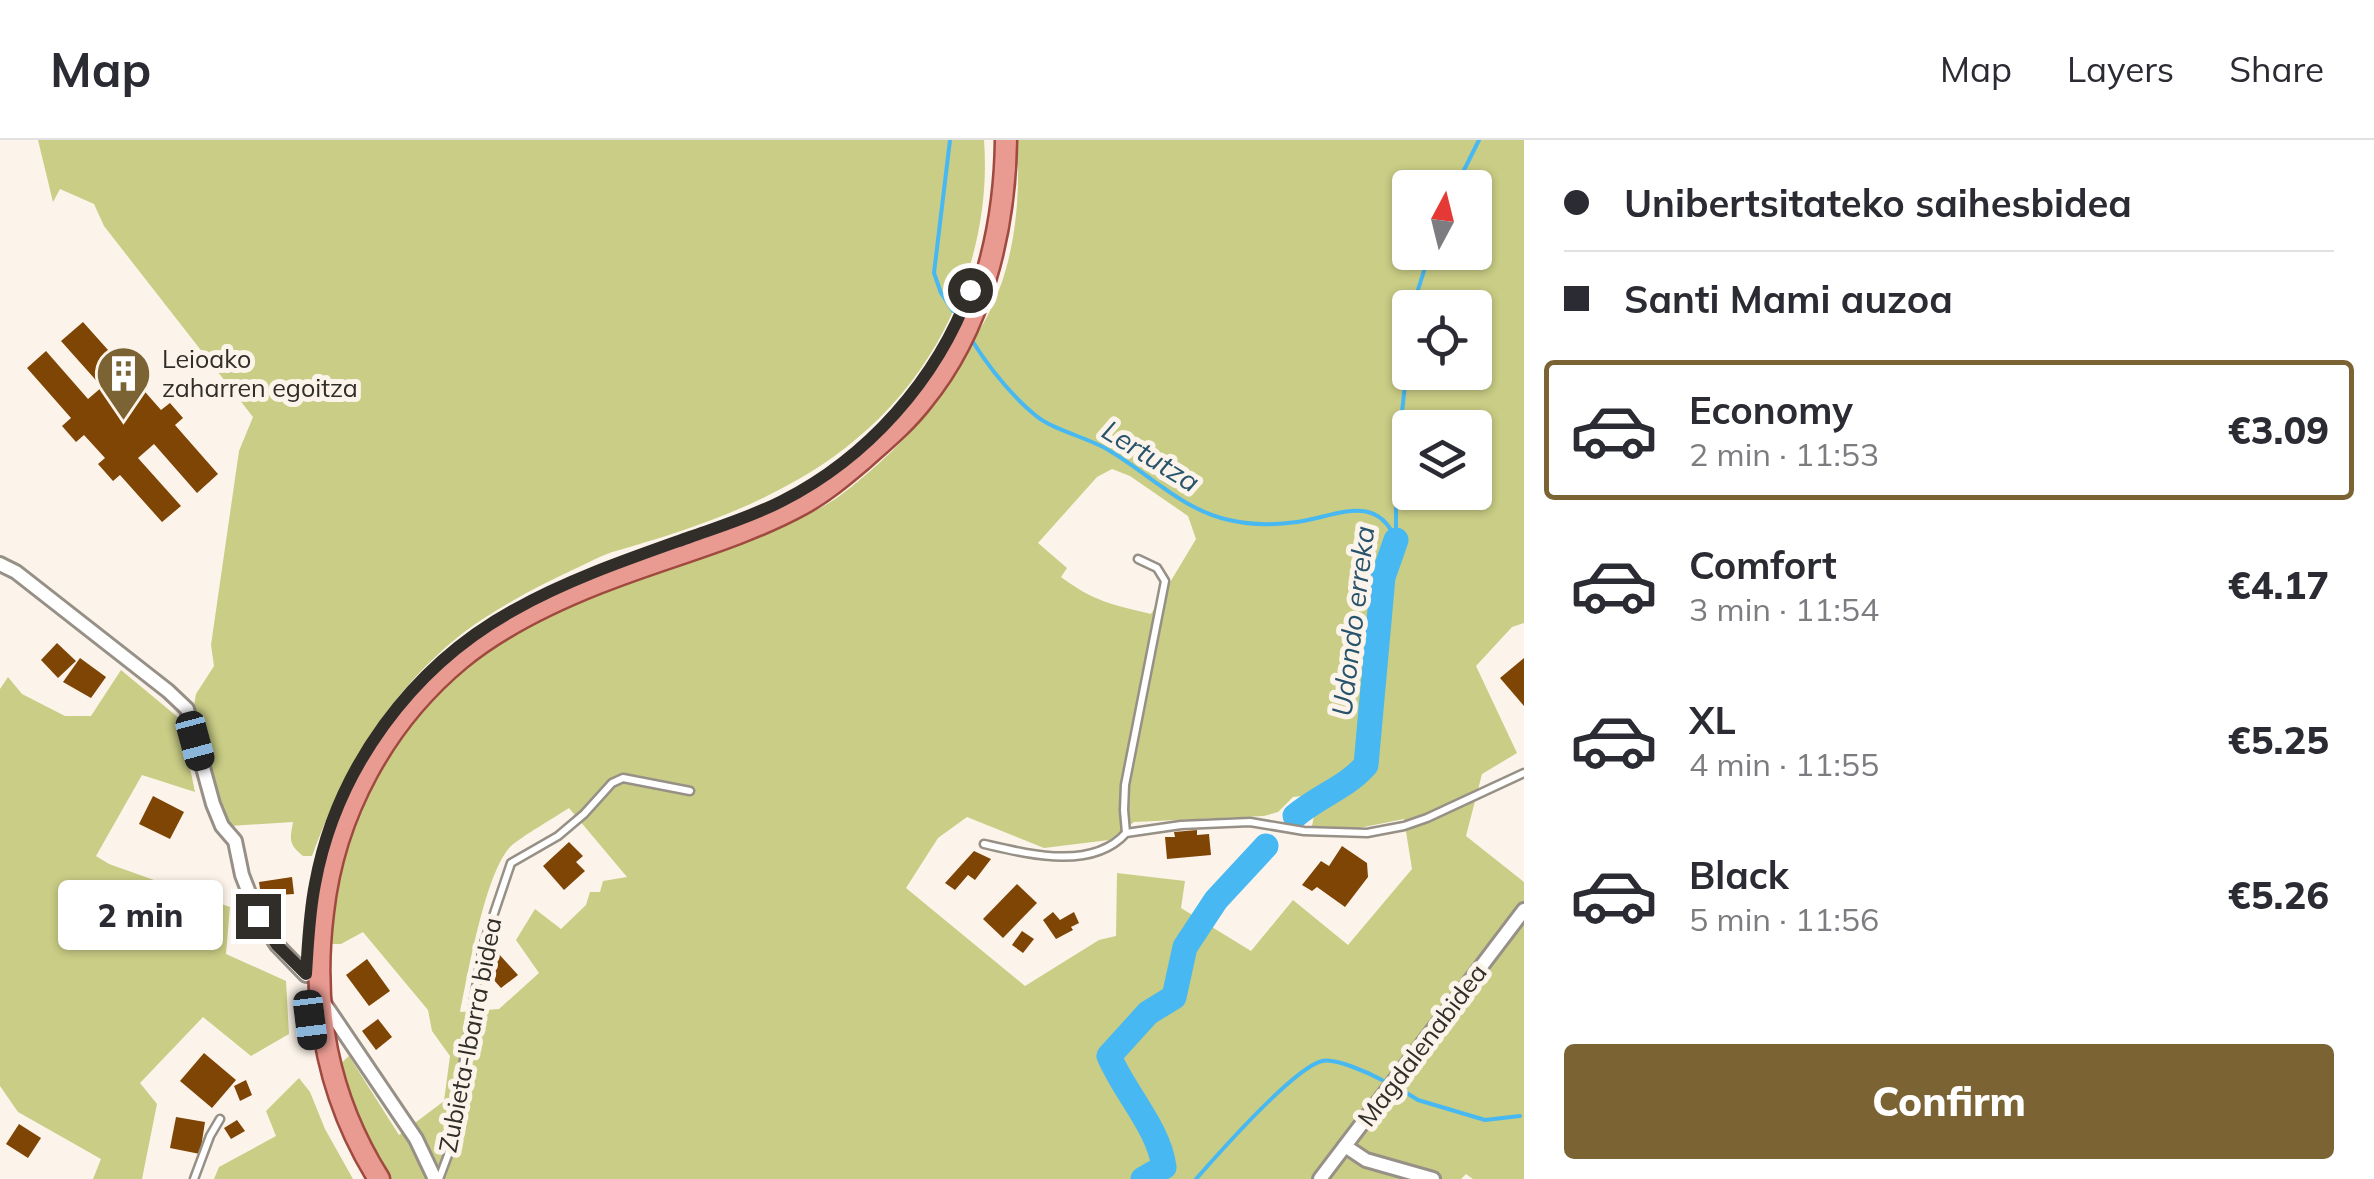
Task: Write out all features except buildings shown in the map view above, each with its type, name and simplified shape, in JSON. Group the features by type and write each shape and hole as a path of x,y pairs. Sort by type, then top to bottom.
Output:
{"main road":[{"path":"366,1179 337,1122 321,1078 312,1043 306,974 315,882 341,798 364,754 411,690 460,644 513,610 612,566 780,503 851,456 880,429 922,380 962,312 988,225 994,175 993,140"},
{"path":"379,1179 344,1112 331,1072 318,994 320,938 334,852 362,781 381,748 426,690 498,631 597,583 738,532 804,503 844,476 886,439 923,400 974,311 1000,227 1006,140"}],"street":[{"path":"0,564 16,572 186,709 212,804 234,842 258,916 277,945 306,974"},
{"name":"Magdalenabidea","path":"1320,1179 1524,910"},
{"path":"318,994 416,1139 437,1179"},
{"path":"1345,1146 1366,1160 1433,1179"}],"lane":[{"path":"1126,833 1125,785 1165,581 1157,568 1138,559"},
{"path":"984,844 1042,857 1105,850 1126,833 1181,825 1250,822 1304,831 1367,834 1426,818 1524,773"},
{"name":"Zubieta-Ibarra bidea","path":"437,1179 448,1155 483,946 512,863 558,836 612,783 624,778 690,791"},
{"path":"194,1179 220,1119"}],"green space":[{"path":"38,140 984,140 985,164 977,238 964,285 928,358 890,407 820,466 765,497 603,556 520,596 463,633 391,706 354,763 312,856 303,856 291,841 293,822 229,826 222,816 193,711 196,694 214,666 211,645 239,451 253,417 104,226 94,204 60,189 53,202"},
{"path":"1017,140 1524,140 1524,623 1512,627 1476,666 1517,753 1482,774 1466,836 1524,882 1524,1179 1473,1179 1466,1174 1461,1179 390,1179 368,1140 339,1065 349,1056 399,1135 444,1101 450,1056 432,1031 428,1010 363,932 341,944 329,944 340,881 357,823 381,770 412,723 450,681 495,645 547,615 606,590 735,545 808,514 865,476 914,428 981,327 994,303 1009,258 1016,211","holes":["1112,469 1130,476 1188,516 1196,539 1151,614 1083,592 1061,577 1067,568 1038,543 1097,477","1310,795 1315,811 1312,826 1359,828 1404,819 1412,869 1348,945 1293,900 1251,951 1181,908 1185,881 1117,873 1116,936 1099,940 1025,986 906,888 938,838 967,817 1044,848 1109,840 1134,822 1264,816 1278,812 1293,797","569,808 627,877 603,881 600,892 590,892 586,905 561,929 535,909 516,940 539,973 499,1009 460,1012 479,925 501,860 515,843"]},
{"path":"121,670 180,719 195,792 142,775 96,856 230,907 226,954 286,981 289,1034 251,1056 203,1017 140,1083 157,1104 142,1179 93,1179 101,1159 18,1112 0,1086 0,689 8,677 22,694 65,716 91,716"},
{"path":"299,1078 310,1092 353,1179 214,1179 219,1167 276,1136 266,1111"}],"waterway":[{"name":"Lertutza","path":"950,140 934,273 953,311"},
{"name":"Udondo erreka","path":"1464,170 1479,140"},
{"name":"Udondo erreka","path":"1418,290 1424,270"},
{"name":"Lertutza","path":"971,339 1000,379 1035,415 1110,451 1196,508 1229,520 1263,524 1366,511 1388,525 1396,540"},
{"name":"Udondo erreka","path":"1396,535 1396,467 1404,390"},
{"name":"Udondo erreka","path":"1295,816 1366,765 1383,577 1396,540"},
{"name":"Udondo erreka","path":"1143,1179 1164,1167 1161,1153 1109,1056 1148,1013 1174,997 1185,947 1216,900 1266,846"},
{"path":"1196,1179 1257,1113 1309,1067 1322,1061 1335,1062 1382,1080"},
{"path":"1405,1092 1418,1100 1485,1120 1520,1116"}],"place":[{"name":"Leioako zaharren egoitza","path":"123,422"}],"route":[{"path":"258,916 277,945 306,974 315,882 341,798 364,754 411,690 460,644 513,610 612,566 750,516 808,487 851,456 912,395 962,312 970,290"}]}
